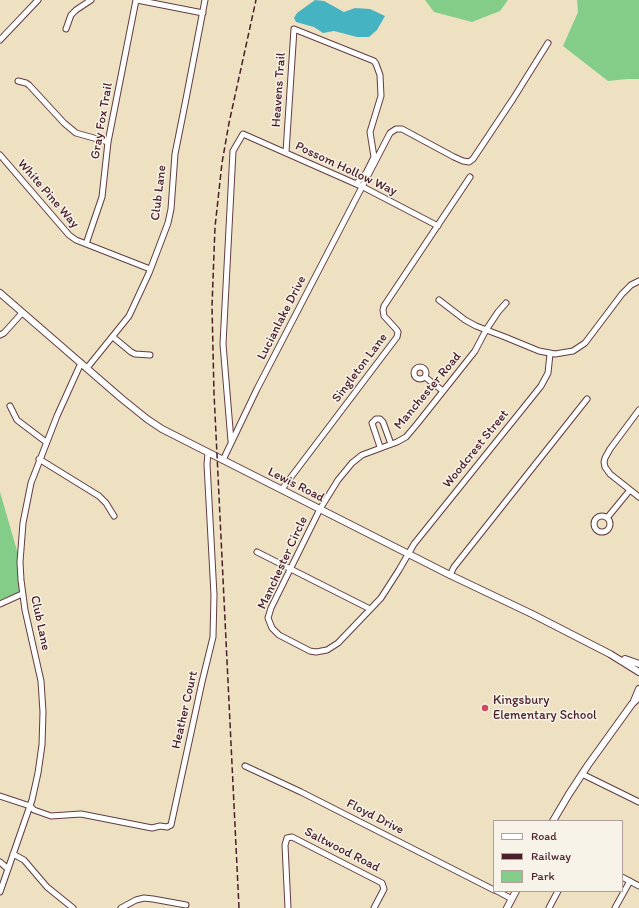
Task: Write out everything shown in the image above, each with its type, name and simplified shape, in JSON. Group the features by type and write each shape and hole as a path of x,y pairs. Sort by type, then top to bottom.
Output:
{"street":[{"path":"0,40 38,0"},
{"path":"66,29 71,15 91,0"},
{"path":"136,0 203,13"},
{"name":"Gray Fox Trail","path":"86,244 102,196 108,142 136,0"},
{"name":"Club Lane","path":"87,368 129,316 150,270 170,216 175,154 205,0"},
{"name":"Heavens Trail","path":"286,152 294,29 374,61 376,64 380,75 380,96 370,132 374,157 372,164 356,184"},
{"name":"Lucianlake Drive","path":"223,460 257,389 390,133 396,129 402,130 463,161 469,162 473,159 548,43"},
{"path":"18,81 29,85 64,124 76,133 108,142"},
{"name":"Possom Hollow Way","path":"232,442 223,344 233,151 243,134 363,187 438,226"},
{"name":"White Pine Way","path":"0,155 64,232 72,238 150,270"},
{"name":"Singleton Lane","path":"282,489 398,338 396,329 384,316 384,306 470,177"},
{"path":"439,300 465,320 486,330 550,354 568,352 581,346 622,294 631,285 639,281"},
{"name":"Lewis Road","path":"0,292 22,313 147,419 162,429 282,489 320,510 532,614 610,654 639,672"},
{"name":"Manchester Road","path":"320,510 334,485 352,463 366,452 391,444 406,437 475,351 486,330 506,303"},
{"path":"0,335 4,333 22,313"},
{"path":"113,337 131,352 139,355 150,355"},
{"name":"Woodcrest Street","path":"408,554 414,544 541,386 548,373 550,354"},
{"name":"Club Lane","path":"0,892 30,806 41,754 43,712 38,667 22,594 20,562 27,495 39,459 81,363"},
{"path":"425,377 443,391"},
{"path":"450,575 587,399"},
{"path":"10,406 17,420 46,442"},
{"path":"639,410 610,449 604,460 607,470 639,498"},
{"path":"380,447 372,423 376,419 381,420 391,444"},
{"name":"Heather Court","path":"30,806 34,810 51,816 81,814 152,828 160,826 167,827 171,825 213,636 214,595 207,464 208,453"},
{"path":"39,459 98,496 106,503 114,516"},
{"path":"607,518 630,490"},
{"name":"Manchester Circle","path":"320,510 271,608 268,618 272,628 279,635 310,651 322,652 332,648 387,590 408,554"},
{"path":"258,552 370,609"},
{"path":"0,604 22,594"},
{"name":"Lewis Road","path":"610,654 639,664"},
{"path":"632,704 639,689"},
{"path":"554,820 582,774 632,704 639,697"},
{"name":"Floyd Drive","path":"245,766 493,889"},
{"path":"582,774 639,802"},
{"path":"0,796 30,806"},
{"name":"Saltwood Road","path":"288,908 285,845 290,837 298,839 382,883 384,886 383,891 374,908"},
{"path":"13,854 29,865 47,887 73,908"},
{"path":"0,862 8,869"},
{"path":"623,878 639,886"},
{"path":"615,908 630,881"},
{"name":"Floyd Drive","path":"499,892 512,899"},
{"path":"507,908 516,892"},
{"path":"549,908 557,892"},
{"path":"121,908 136,900 144,898 186,905"}],"green space":[{"path":"425,0 508,0 500,11 472,22 434,12"},
{"path":"577,0 639,0 639,79 608,81 563,46 578,12"},
{"path":"0,492 18,554 19,592 0,601"}],"water":[{"path":"315,0 324,1 344,12 355,8 370,9 385,16 377,30 369,37 357,37 334,31 323,33 314,27 296,22 294,18 297,13"}],"railway":[{"path":"239,908 214,393 212,306 215,227 222,163 229,123 256,0"}],"place":[{"name":"Kingsbury Elementary School","path":"485,708"}]}
